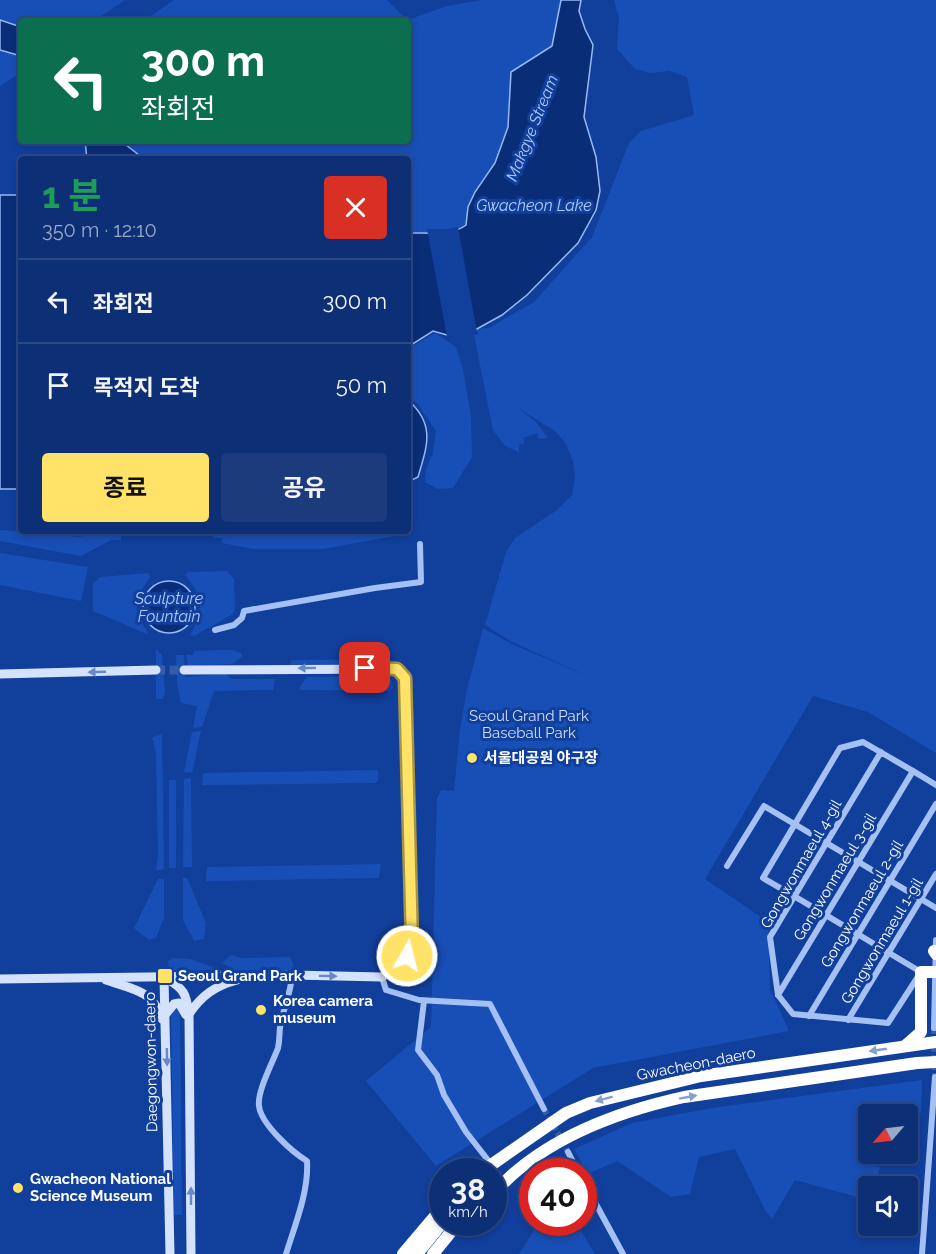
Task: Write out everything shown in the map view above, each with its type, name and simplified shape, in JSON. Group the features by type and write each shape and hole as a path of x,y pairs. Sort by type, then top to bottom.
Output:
{"highway":[{"path":"905,1046 921,1032 921,972 934,972"},
{"name":"Gwacheon-daero","path":"501,1158 566,1113 590,1103 701,1076 936,1042"},
{"name":"Gwacheon-daero","path":"507,1178 527,1163 582,1131 654,1104 684,1097 894,1066 936,1062"},
{"path":"403,1254 429,1223"},
{"path":"417,1254 432,1236"},
{"path":"433,1254 448,1236"},
{"path":"444,1254 457,1236"}],"street":[{"path":"215,630 234,625 242,618 244,611 421,582 420,544"},
{"path":"0,979 382,976 407,956 412,943 405,678 397,669 184,670"},
{"path":"0,674 156,670"},
{"path":"778,995 793,1014 888,1023 921,972 763,878 840,748 863,742 936,785"},
{"name":"Gongwonmaeul 4-gil","path":"778,995 770,937 881,752"},
{"name":"Gongwonmaeul 3-gil","path":"778,995 913,771"},
{"name":"Gongwonmaeul 2-gil","path":"809,1016 936,804"},
{"path":"728,866 764,806 936,908"},
{"name":"Gongwonmaeul 1-gil","path":"848,1020 936,874"},
{"path":"934,1028 935,948"},
{"path":"286,1254 303,1196 308,1172 307,1161 281,1141 259,1106 269,1064 277,1049 281,1021 291,991 292,975"},
{"path":"189,1014 209,991 222,984 253,976"},
{"path":"382,976 386,990 424,1001 490,1004 544,1109"},
{"name":"Daegongwon-daero","path":"164,977 181,987 187,998 189,1014 191,1254"},
{"name":"Daegongwon-daero","path":"164,977 170,1254"},
{"path":"101,978 141,991 153,1000 161,1016 166,1037"},
{"path":"424,1001 418,1050 437,1075 444,1095 480,1158"},
{"path":"164,1015 174,1004 178,1003 184,1009 190,1026"},
{"path":"922,1254 935,1077"},
{"path":"568,1152 571,1158"},
{"path":"597,1206 623,1254"}],"green space":[{"path":"0,0 125,0 98,18 18,18 18,74 0,86"},
{"path":"174,0 387,0 405,18 148,18"},
{"path":"481,0 561,0 552,46 511,72 508,127 495,163 475,192 468,207 466,225 460,229 446,233 411,233 411,156 140,156 126,144 411,144 411,19 447,6"},
{"name":"Seoul Grand Park Baseball Park","path":"614,0 936,0 936,753 868,712 813,696 705,879 768,922 770,989 789,1031 593,1068 449,1158 429,1158 366,1081 431,1027 437,799 441,790 454,791 466,693 483,628 512,644 594,679 512,642 485,625 506,552 515,538 557,510 572,495 575,476 573,461 566,444 555,431 518,408 536,422 548,438 539,439 537,433 523,438 525,443 519,445 519,452 505,446 493,430 474,335 478,334 476,329 489,328 534,302 592,237 629,143 641,131 694,115 687,77 669,71 650,73 635,69 617,49 619,18"},
{"path":"435,333 456,347 463,369 471,416 472,457 453,488 438,489 425,482 436,431 417,403 411,399 411,347"},
{"path":"0,530 18,532 18,534 80,537 88,534 121,534 121,540 111,540 81,556 0,541"},
{"path":"213,534 406,534 323,549 253,549 222,543 222,538 213,538"},
{"path":"0,553 88,567 81,601 0,585"},
{"path":"227,571 234,579 235,608 233,614 194,636 190,635 198,619 200,604 191,582 185,575 188,572"},
{"path":"148,573 150,577 137,597 137,615 147,634 93,611 93,584 100,577"},
{"path":"156,649 162,655 165,692 163,699 156,699"},
{"path":"233,650 242,654 242,657 232,664 188,666 186,655 193,655 194,651"},
{"path":"176,655 184,655 185,677 225,674 232,679 275,679 273,690 214,691 202,727 193,728 197,706 181,703 177,684"},
{"path":"387,659 385,664 289,666 292,660"},
{"path":"379,676 392,680 393,688 390,691 301,690 299,688 307,677"},
{"path":"201,731 192,773 184,772 192,732"},
{"path":"162,734 164,869 156,871 158,855 156,755 152,737"},
{"path":"378,770 376,783 202,785 205,773"},
{"path":"191,778 192,867 183,867 184,779"},
{"path":"169,780 176,780 176,868 169,868"},
{"path":"381,864 379,878 206,881 207,867"},
{"path":"183,878 187,878 206,923 204,939 194,941 183,920"},
{"path":"158,879 164,879 164,918 156,938 149,940 134,928"},
{"path":"231,955 241,958 290,957 294,966 293,971 235,970 222,963"},
{"path":"173,958 190,959 223,971 169,970 168,961"},
{"path":"178,1009 180,1014 182,1215 174,1215 171,1012"},
{"path":"922,1080 921,1113 918,1113 918,1104 858,1104 858,1164 871,1164 871,1166 880,1167 878,1176 858,1176 858,1197 795,1180 772,1219 766,1212 735,1149 699,1157 690,1194 671,1197 617,1161 597,1170 597,1158 579,1158 574,1149 632,1123 712,1108"},
{"path":"530,1236 584,1236 595,1254 519,1254"}],"water":[{"name":"Gwacheon Lake","path":"561,0 581,0 579,11 593,45 584,117 596,157 600,191 596,210 578,243 527,295 502,315 475,330 447,335 433,331 411,345 411,233 446,233 466,225 468,207 475,192 495,163 508,127 511,72 552,46"},
{"path":"0,20 18,26 18,55 0,50"},
{"path":"85,144 125,144 140,156 87,156"},
{"path":"0,195 18,195 18,489 0,489"},
{"path":"411,403 423,418 427,436 418,477 411,480"},
{"name":"Sculpture Fountain","path":"169,581 179,583 187,589 193,597 195,607 193,617 187,625 179,631 169,633 159,631 151,625 145,617 143,607 145,597 151,589 159,583"}],"pier":[{"path":"458,227 477,332 447,337 427,229"}],"tunnel":[{"path":"156,670 184,670"},
{"path":"934,1028 935,1077"},
{"path":"544,1109 568,1152"}],"place":[{"name":"서울대공원 야구장","path":"472,758"},
{"name":"Seoul Grand Park","path":"165,976"},
{"name":"Korea camera museum","path":"261,1010"},
{"name":"Gwacheon National Science Museum","path":"18,1188"}],"route":[{"path":"365,668 397,669 405,678 412,943 407,956"}],"water label":[{"name":"Makgye Stream","path":"532,128"}]}
